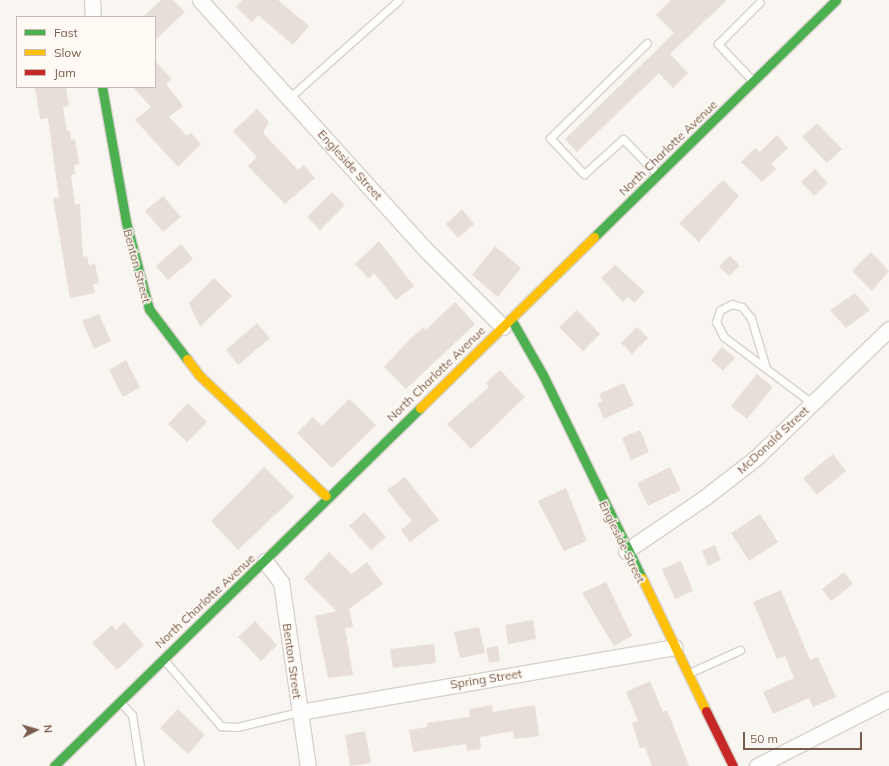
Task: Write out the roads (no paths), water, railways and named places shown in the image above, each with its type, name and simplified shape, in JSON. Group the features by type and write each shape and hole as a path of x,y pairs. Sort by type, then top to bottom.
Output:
{"main road":[{"name":"North Charlotte Avenue","path":"54,766 162,658 265,561 326,496 507,323 836,0"},
{"name":"Benton Street","path":"102,88 126,222 149,309 199,375 326,496"},
{"name":"Engleside Street","path":"507,323 543,375 626,551 733,766"}],"street":[{"path":"92,0 93,16"},
{"name":"Engleside Street","path":"200,0 428,252 507,323"},
{"name":"McDonald Street","path":"626,551 704,498 757,457 889,329"},
{"name":"Benton Street","path":"265,561 281,582 308,766"},
{"name":"Spring Street","path":"299,712 674,647"},
{"path":"757,766 889,699"}],"lane":[{"path":"289,98 399,0"},
{"path":"754,81 718,44 760,2"},
{"path":"647,44 550,138 584,174 623,139 658,174"},
{"path":"766,368 751,318 742,307 732,304 720,310 716,322 724,337 812,403"},
{"path":"687,673 740,650"},
{"path":"162,658 221,726 237,727 299,712"},
{"path":"119,702 132,715 140,766"}]}
